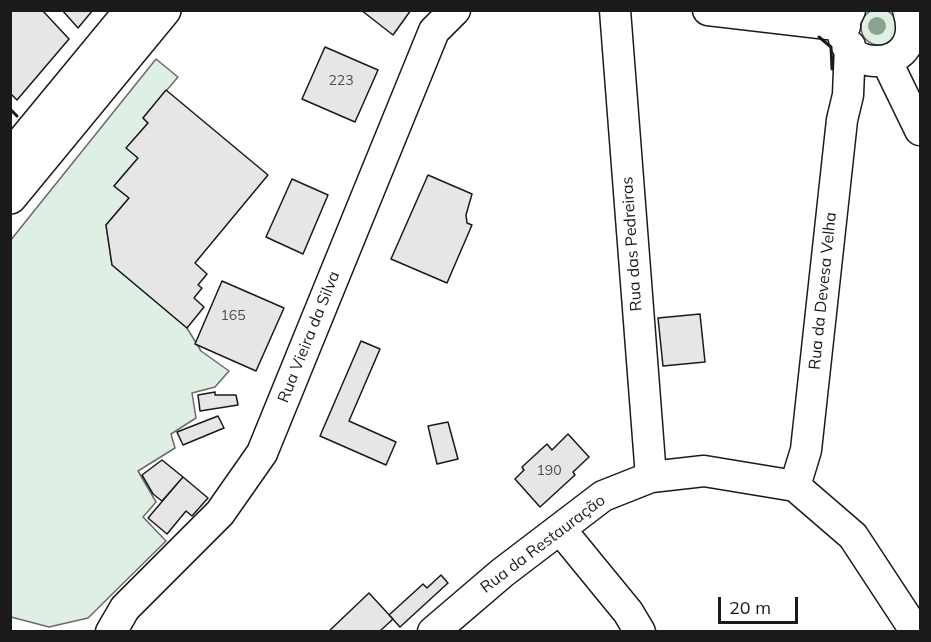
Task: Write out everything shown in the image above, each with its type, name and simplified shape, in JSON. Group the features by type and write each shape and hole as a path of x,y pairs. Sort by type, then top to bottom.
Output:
{"main road":[{"path":"10,158 132,10"},
{"path":"10,197 164,10"}],"street":[{"name":"Rua Vieira da Silva","path":"111,632 125,608 220,513 262,453 434,31 454,10"},
{"name":"Rua das Pedreiras","path":"615,10 651,477"},
{"path":"708,10 848,28 857,55 881,62 921,130"},
{"name":"Rua da Devesa Velha","path":"848,94 881,62 905,51 914,25"},
{"name":"Rua da Devesa Velha","path":"795,486 806,450 842,120 848,94 848,28"},
{"name":"Rua da Restauração","path":"433,632 603,496 651,477 704,471 795,486"},
{"path":"795,486 853,536 917,627"},
{"path":"560,529 628,612 640,632"}],"green space":[{"path":"879,9 892,14 897,27 892,40 879,45 866,40 861,27 866,14"},
{"path":"156,59 178,77 143,118 148,123 127,148 138,158 114,186 129,198 106,225 112,265 187,328 201,351 229,371 215,387 192,393 196,418 171,434 175,448 138,471 156,502 143,517 166,541 88,618 49,627 11,617 10,241"}],"building":[{"path":"10,10 42,10 69,39 17,100 10,93"},
{"path":"62,10 93,10 78,28"},
{"path":"361,10 411,10 393,35"},
{"path":"325,47 378,70 355,122 302,99"},
{"path":"166,90 268,175 195,263 207,274 198,285 202,288 194,298 204,307 187,328 112,265 106,225 129,198 114,186 138,158 126,148 148,123 143,118"},
{"path":"428,175 472,194 466,215 467,223 472,225 447,283 391,259"},
{"path":"292,179 328,195 303,254 266,237"},
{"path":"222,281 284,308 256,371 195,344"},
{"path":"700,314 705,362 663,366 658,318"},
{"path":"361,341 380,349 349,421 396,442 386,465 320,436"},
{"path":"215,392 215,395 236,395 238,405 200,411 198,395"},
{"path":"218,416 224,428 183,445 177,432"},
{"path":"448,422 458,459 437,464 428,426"},
{"path":"568,434 589,457 573,472 575,475 540,507 515,479 524,470 522,467 547,444 552,450"},
{"path":"162,460 183,477 162,501 153,494 142,475"},
{"path":"183,477 208,498 192,516 186,511 167,534 148,518"},
{"path":"441,575 448,583 400,627 389,615 423,584 427,588"},
{"path":"369,593 393,619 379,632 328,632"}],"wall":[{"path":"819,37 831,47 832,69"},
{"path":"10,109 17,116"}]}
